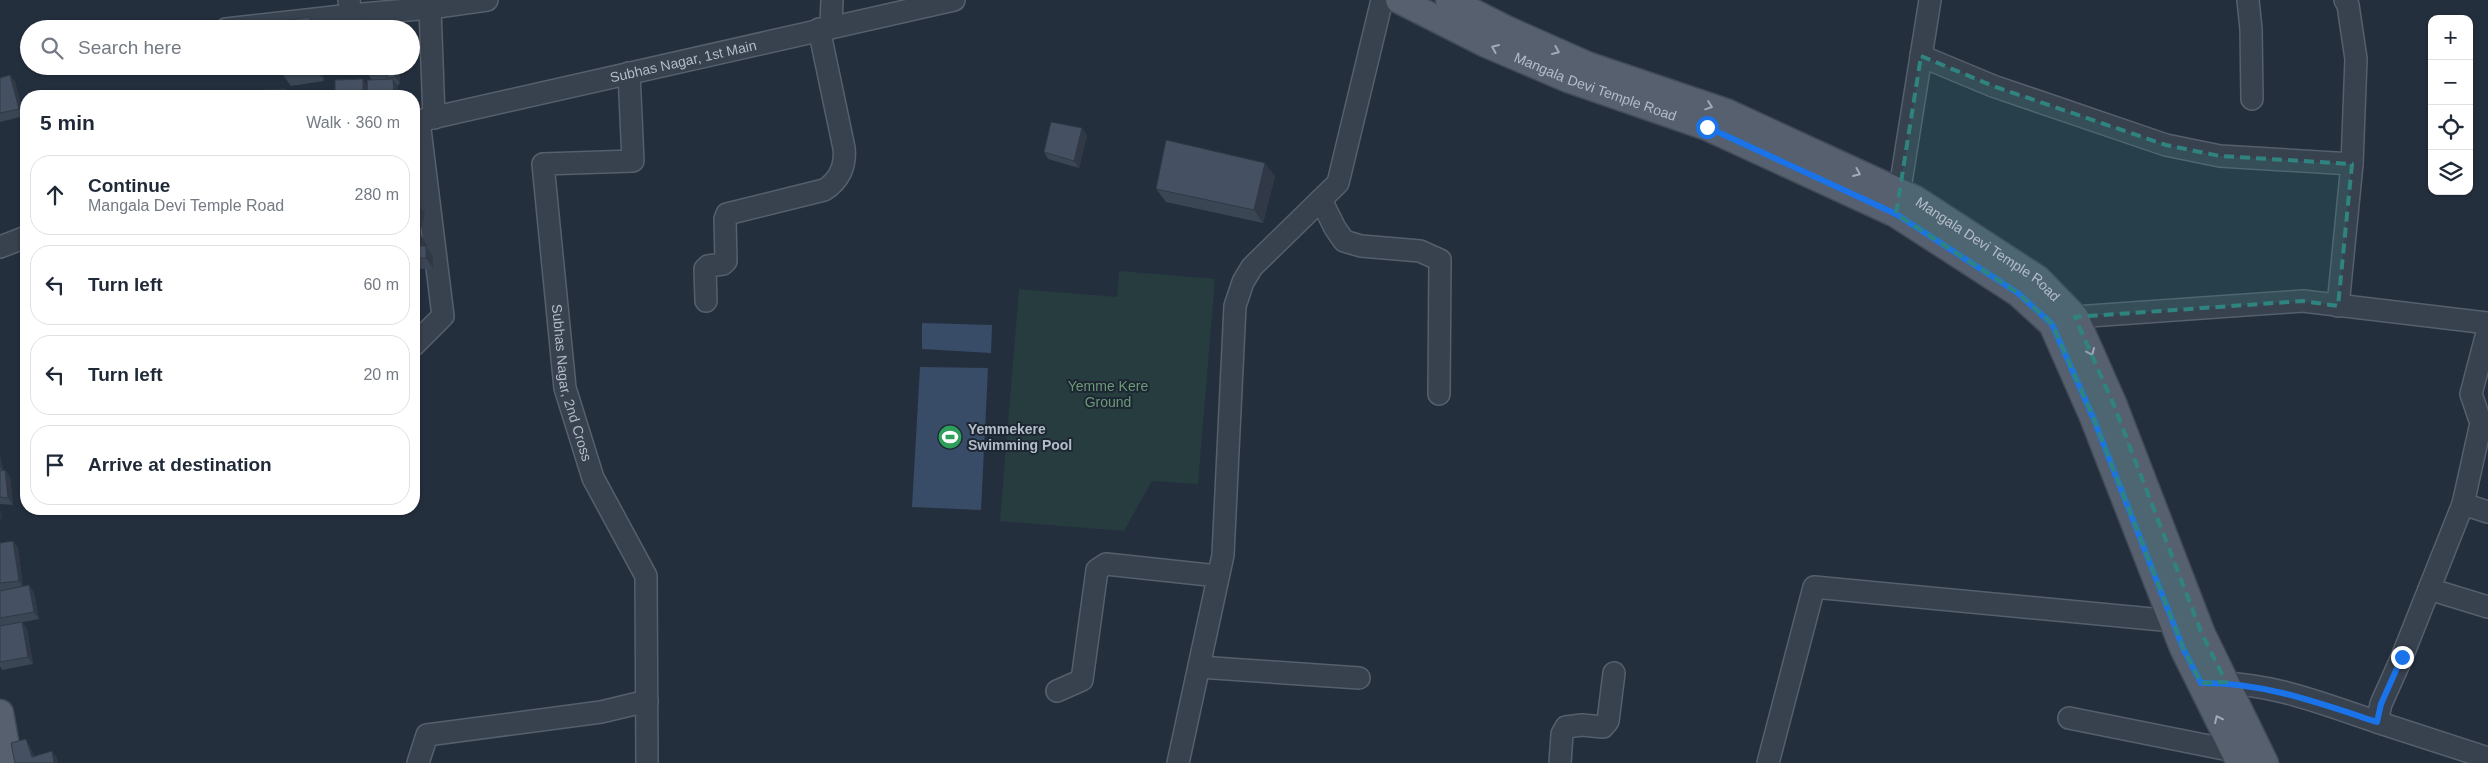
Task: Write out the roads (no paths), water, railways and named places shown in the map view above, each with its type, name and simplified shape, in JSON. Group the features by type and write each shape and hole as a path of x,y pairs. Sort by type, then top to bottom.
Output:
{"main road":[{"name":"Mangala Devi Temple Road","path":"1399,0 1486,44 1568,79 1707,127 1898,203"},
{"name":"Mangala Devi Temple Road","path":"1454,1 1506,29 1587,64 1726,112 1898,203 2018,293 2063,320 2113,403 2202,634 2266,763"},
{"name":"Mangala Devi Temple Road","path":"2063,320 2093,417 2173,621 2237,757"},
{"path":"0,713 9,763"}],"street":[{"path":"277,20 350,7 430,8 487,0"},
{"path":"706,301 705,269 708,266 723,264 726,261 725,219 727,214 824,190 834,184 840,174 844,164 844,148 825,28 832,0"},
{"name":"Subhas Nagar, 1st Main","path":"422,121 954,0"},
{"path":"1178,763 1223,555 1234,306 1243,282 1252,267 1338,183 1382,0"},
{"path":"1898,203 1930,0"},
{"path":"2248,0 2251,29 2252,99"},
{"path":"2338,306 2352,164 2356,59 2348,5 2345,0"},
{"path":"420,339 443,316 422,121 430,8"},
{"path":"1921,56 1993,86 2076,112 2166,145 2220,156 2352,164"},
{"name":"Subhas Nagar, 2nd Cross","path":"629,73 633,161 543,164 565,388 593,478 646,576 648,763"},
{"path":"1320,200 1344,241 1361,246 1420,251 1440,260 1439,394"},
{"path":"0,247 20,239"},
{"path":"2063,320 2303,302 2488,323"},
{"path":"2377,722 2381,704 2463,504 2482,408 2472,394 2488,330"},
{"path":"2463,504 2488,512"},
{"path":"1057,691 1082,680 1098,570 1106,564 1218,576"},
{"path":"1768,763 1814,587 2173,621"},
{"path":"2429,589 2488,607"},
{"path":"1199,667 1359,678"},
{"path":"1560,763 1562,734 1566,727 1582,725 1604,727 1608,721 1614,673"},
{"path":"2201,683 2226,682 2295,695 2488,758"},
{"path":"418,763 427,735 601,712 647,701"},
{"path":"2069,718 2237,757"}],"water":[{"path":"922,323 992,325 991,353 922,349"},
{"name":"Yemmekere Swimming Pool","path":"920,367 988,368 981,510 912,507"}],"place":[{"name":"Yemmekere Swimming Pool","path":"950,437"}],"park label":[{"name":"Yemme Kere Ground","path":"1108,394"}]}
